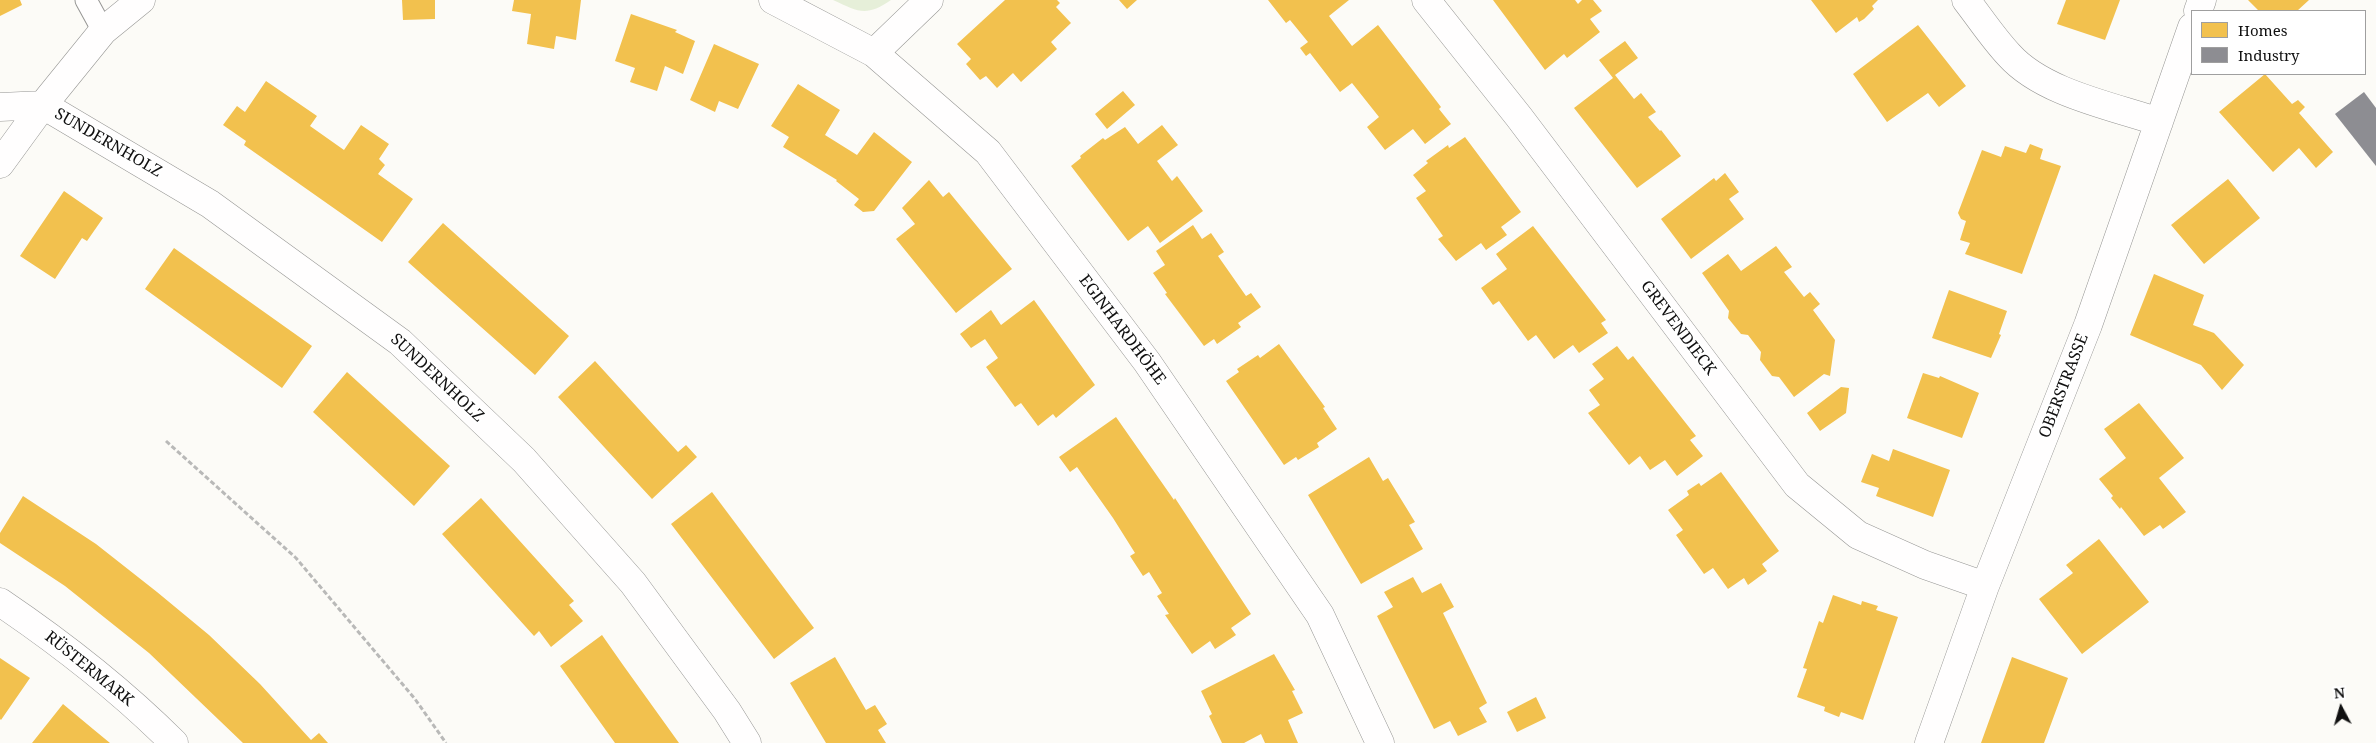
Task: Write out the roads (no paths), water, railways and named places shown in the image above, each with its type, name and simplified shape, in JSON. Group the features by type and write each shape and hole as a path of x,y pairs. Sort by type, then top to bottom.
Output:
{"street":[{"path":"0,164 43,105 102,31 141,0"},
{"name":"EGINHARDHÖHE","path":"773,0 874,53 988,152 1147,362 1320,615 1380,743"},
{"path":"874,53 930,0"},
{"name":"GREVENDIECK","path":"1426,0 1525,125 1797,485 1858,535 1925,565 1985,586"},
{"path":"1966,0 2010,56 2035,77 2063,90 2159,122"},
{"name":"OBERSTRASSE","path":"1930,743 1985,586 2088,325 2191,30"},
{"path":"0,107 43,105"},
{"name":"SUNDERNHOLZ","path":"43,105 210,204 400,342 524,460 633,583 727,711 747,743"},
{"name":"RÜSTERMARK","path":"0,602 54,638 151,720 174,743"}],"lane":[{"path":"86,0 102,31"}]}
